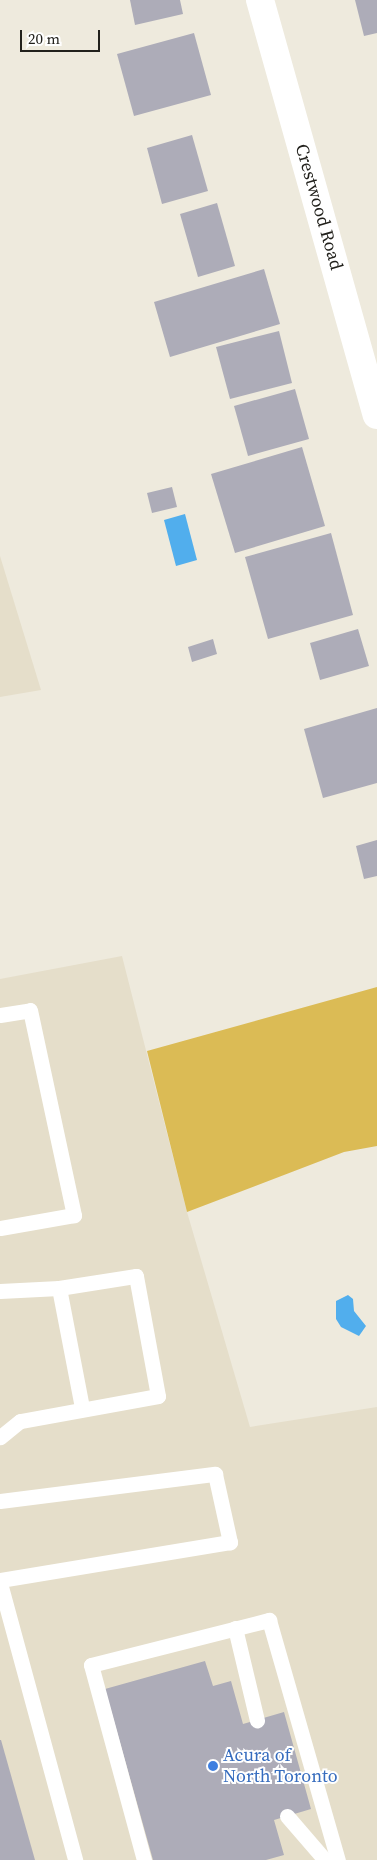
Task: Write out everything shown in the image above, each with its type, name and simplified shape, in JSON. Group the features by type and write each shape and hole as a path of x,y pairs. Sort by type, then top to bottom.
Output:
{"street":[{"name":"Crestwood Road","path":"260,0 377,415"}],"lane":[{"path":"0,1016 30,1010 74,1215 0,1228"},
{"path":"0,1291 59,1288 136,1276 158,1396 82,1408 20,1421 0,1437"},
{"path":"59,1288 82,1408"},
{"path":"0,1501 215,1474 230,1542 0,1582 75,1860"},
{"path":"144,1860 91,1665 269,1620 338,1860"},
{"path":"235,1628 257,1720"},
{"path":"287,1816 325,1860"}],"shaded area":[{"path":"0,556 41,690 0,697"},
{"path":"122,956 187,1212 250,1427 377,1407 377,1860 0,1860 0,979"},
{"path":"377,987 377,1146 344,1152 187,1212 147,1051"}],"water":[{"path":"185,514 197,560 176,566 164,520"},
{"path":"348,1295 353,1299 354,1311 366,1326 359,1336 341,1327 336,1319 336,1301"}],"building":[{"path":"130,0 180,0 183,14 135,25"},
{"path":"355,0 377,0 377,33 364,36"},
{"path":"194,33 211,95 134,116 117,54"},
{"path":"192,135 208,191 162,204 147,148"},
{"path":"217,203 235,266 198,277 180,214"},
{"path":"264,269 280,324 170,357 154,302"},
{"path":"279,331 292,383 230,399 216,347"},
{"path":"295,389 309,439 248,456 234,406"},
{"path":"302,447 325,526 235,553 211,474"},
{"path":"172,487 177,507 152,513 147,493"},
{"path":"331,533 353,615 268,639 245,557"},
{"path":"358,629 369,666 320,680 310,643"},
{"path":"213,639 217,654 192,662 188,647"},
{"path":"377,708 377,783 323,798 304,729"},
{"path":"377,840 377,876 364,879 356,846"},
{"name":"Acura of North Toronto","path":"205,1661 213,1686 231,1681 243,1724 284,1712 311,1809 274,1820 284,1855 266,1860 153,1860 105,1689"},
{"path":"1,1740 35,1860 0,1860"}],"place":[{"name":"Acura of North Toronto","path":"213,1766"}]}
